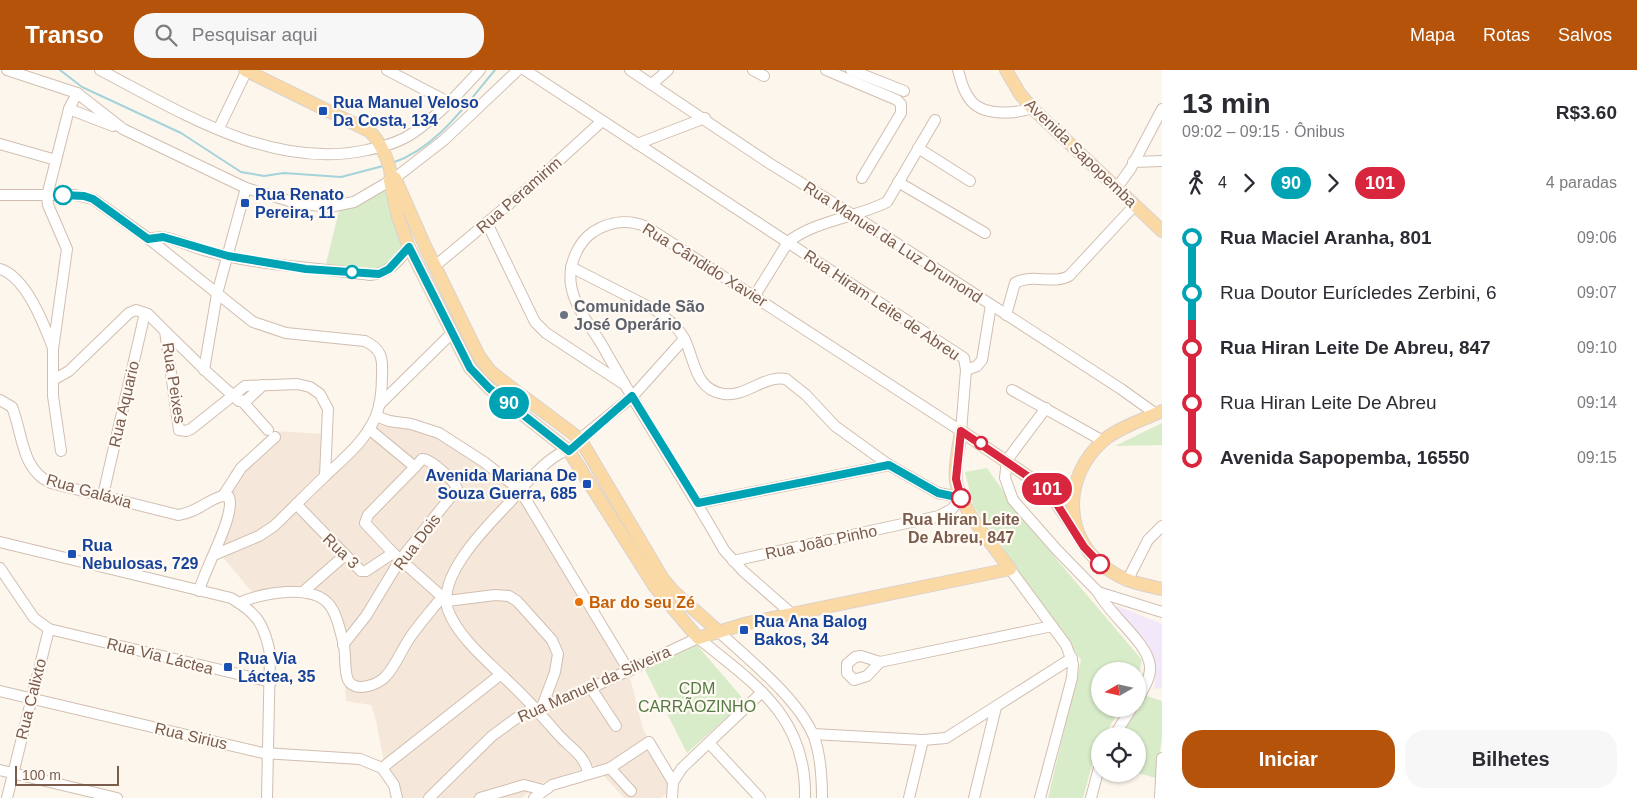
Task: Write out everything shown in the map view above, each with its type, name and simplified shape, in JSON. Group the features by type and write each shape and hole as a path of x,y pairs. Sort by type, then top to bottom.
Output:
{"main road":[{"path":"246,70 369,131 382,149 391,176 398,217 416,249 451,334 478,379 564,449 655,587 698,638 718,630 1010,570"},
{"name":"Avenida Sapopemba","path":"1006,70 1020,94 1032,108 1162,231"},
{"path":"416,249 435,266 479,356 490,371 581,440 663,579 673,591 718,630"},
{"path":"1078,535 1073,500 1080,470 1103,441 1113,433 1159,413"},
{"name":"Rua Cândido Xavier","path":"961,431 1007,460 1048,490 1062,498 1073,500"},
{"name":"Rua Hiram Leite de Abreu","path":"961,431 956,479 961,498 1010,570"},
{"path":"1048,490 1084,547 1100,564 1128,581 1162,589"}],"street":[{"path":"7,70 76,93 122,129"},
{"path":"100,70 198,120 254,142 312,156 382,149 413,133 450,103 480,70"},
{"path":"218,128 246,70"},
{"path":"387,70 450,103"},
{"path":"69,110 122,129 246,188 296,203 330,207 354,202 444,140 518,70"},
{"name":"Rua Hiram Leite de Abreu","path":"525,70 601,122 964,358 966,370 961,431"},
{"name":"Rua Manuel da Luz Drumond","path":"630,70 770,163 1159,413"},
{"path":"652,84 668,70"},
{"path":"753,70 764,76"},
{"path":"826,70 897,100 901,104 901,113 862,178"},
{"path":"850,70 904,91"},
{"path":"958,70 963,87 973,104 987,110 1007,112 1032,108"},
{"path":"61,451 54,407 53,349 67,249 51,213 47,196 69,110 76,93"},
{"path":"1116,189 1162,109"},
{"path":"637,144 704,118"},
{"path":"754,297 788,242 817,227 887,202 935,120"},
{"name":"Rua Peramirim","path":"435,266 487,224 601,122"},
{"path":"0,144 56,160"},
{"path":"918,148 970,181"},
{"path":"1133,162 1155,159 1162,161"},
{"path":"898,182 985,233"},
{"path":"204,370 217,294 246,188"},
{"path":"0,195 75,195 93,199 261,326 286,333 365,341 374,346 383,360 382,394 377,411 369,429 357,446 274,526 259,536 214,555"},
{"path":"1006,315 1015,283 1033,279 1058,280 1069,276 1134,206"},
{"name":"Rua Cândido Xavier","path":"792,614 733,561 623,384 575,299 571,287 571,266 576,251 589,235 598,229 622,221 637,222 647,227 961,431"},
{"path":"487,224 535,322 546,333 623,384"},
{"path":"148,239 163,237 228,256 306,269 379,274 416,249"},
{"path":"571,266 657,311 669,320 684,339 697,376 713,391 725,394 737,392 769,380 786,378 806,395 835,426 889,465 938,493 961,498"},
{"path":"1,272 12,275 26,293 44,326 53,349"},
{"path":"966,370 977,366 982,360 991,305"},
{"path":"53,380 70,371 129,313 136,310 145,312"},
{"name":"Rua Peixes","path":"145,312 165,331 179,430 186,431 191,429 245,386 302,385 316,390 323,398 328,416 325,476"},
{"name":"Rua Aquario","path":"103,495 145,312"},
{"path":"165,331 204,370 243,402 272,433 241,468 223,496 229,497 230,510 214,555 204,573 199,591"},
{"path":"377,411 451,334"},
{"path":"239,603 267,593 304,591 319,595 334,612 343,645 347,678 350,683 362,687 380,681 387,675 409,639 445,599 456,570 470,545 520,490 564,449 581,440 632,396 684,339"},
{"path":"243,402 263,385"},
{"path":"1012,390 1103,441"},
{"name":"Rua Galáxia","path":"0,400 12,407 29,463 40,479 62,487 103,495 178,515 197,510 217,497 223,496"},
{"path":"1046,408 1007,460 1006,478 1013,500 1056,550 1098,592 1103,603 1135,640 1149,660 1149,677 1146,683"},
{"path":"377,411 389,421 411,424 438,432 484,462 520,490 629,671"},
{"path":"369,429 415,467 364,521 396,556 445,599 449,611 462,633 500,675 539,708 557,734 577,752 592,772"},
{"path":"564,449 570,430"},
{"name":"Rua Dois","path":"343,645 366,616 396,556 457,488 427,459 422,459 415,467"},
{"path":"698,503 889,465"},
{"name":"Rua João Pinho","path":"733,561 939,516 952,509 961,498"},
{"name":"Rua 3","path":"296,504 344,556 364,572 396,556"},
{"path":"1128,581 1148,540 1162,526"},
{"path":"0,542 231,598 253,612 266,633 270,653 266,753 267,798"},
{"path":"304,591 344,556"},
{"path":"0,568 34,618 49,629"},
{"name":"Rua Hiram Leite de Abreu","path":"1010,570 1066,645 1072,658"},
{"path":"1098,592 1162,612"},
{"path":"445,599 495,595 509,596 517,601 552,640 558,654 555,672 539,708"},
{"path":"880,662 1052,626"},
{"name":"Rua Via Láctea","path":"49,629 268,682"},
{"name":"Rua Calixto","path":"7,798 49,629"},
{"path":"718,630 794,704 813,734 820,762 822,798"},
{"path":"698,638 762,692 785,718 796,737 802,755 805,798"},
{"name":"Rua Manuel da Silveira","path":"429,798 492,736 512,720 591,688 698,638"},
{"path":"813,734 923,740 946,738 1072,658"},
{"path":"1040,798 1072,678 1072,658"},
{"path":"397,798 394,785 382,768 500,675"},
{"path":"591,688 616,726"},
{"name":"Rua Sirius","path":"0,691 266,753 360,759 382,768"},
{"path":"672,798 673,782 682,768 762,692"},
{"path":"974,798 996,707"},
{"path":"909,798 923,740"},
{"path":"534,798 543,790 592,772 610,768 648,742 651,742 673,782"},
{"path":"709,743 760,798"},
{"path":"261,798 266,753"},
{"path":"1160,798 1162,758"},
{"path":"610,768 631,791"},
{"path":"0,770 117,798"},
{"path":"1091,798 1095,782"},
{"path":"480,798 524,785 543,790"}],"shaded area":[{"path":"374,410 436,427 517,484 627,665 643,729 670,781 671,791 661,798 624,798 594,765 538,784 522,798 391,798 376,721 371,705 346,701 342,642 326,598 317,589 302,586 252,592 215,548 227,511 230,472 273,431 325,434 325,468 355,439"},
{"path":"1117,606 1162,624 1162,688 1154,689 1156,670 1151,650 1114,610"}],"green space":[{"path":"389,182 407,247 382,272 325,268 340,207"},
{"path":"1162,423 1162,445 1115,446"},
{"path":"987,468 1025,522 1142,660 1142,662 1091,662 1091,718 1115,718 1109,727 1091,727 1091,769 1083,798 1048,798 1081,660 973,505 965,472"},
{"name":"CDM CARRÃOZINHO","path":"697,645 745,701 687,753 645,670"},
{"path":"1146,696 1162,701 1162,738 1156,778 1146,775 1146,727 1124,727 1130,718 1146,718"}],"waterway":[{"path":"60,70 82,87 181,133 241,172 264,176 284,173 341,177 383,166"},
{"path":"392,163 408,156 437,136 450,124 495,70"}],"bus line":[{"name":"90","path":"63,195 84,196 93,199 148,239 156,237 175,239 199,249 228,256 306,269 370,275 379,274 389,269 402,257 409,247 451,334 478,379 569,451 582,442 580,439 632,396 698,503 889,465 938,493 961,498"},
{"name":"101","path":"961,498 956,479 961,431 1007,460 1048,490 1084,547 1100,564"}],"place":[{"name":"Rua Manuel Veloso Da Costa, 134","path":"323,111"},
{"name":"Rua Renato Pereira, 11","path":"245,203"},
{"name":"Comunidade São José Operário","path":"564,315"},
{"name":"Avenida Mariana De Souza Guerra, 685","path":"587,484"},
{"name":"Rua Hiran Leite De Abreu, 847","path":"961,498"},
{"name":"Rua Nebulosas, 729","path":"72,554"},
{"name":"Bar do seu Zé","path":"579,602"},
{"name":"Rua Ana Balog Bakos, 34","path":"744,630"},
{"name":"Rua Via Láctea, 35","path":"228,667"}]}
